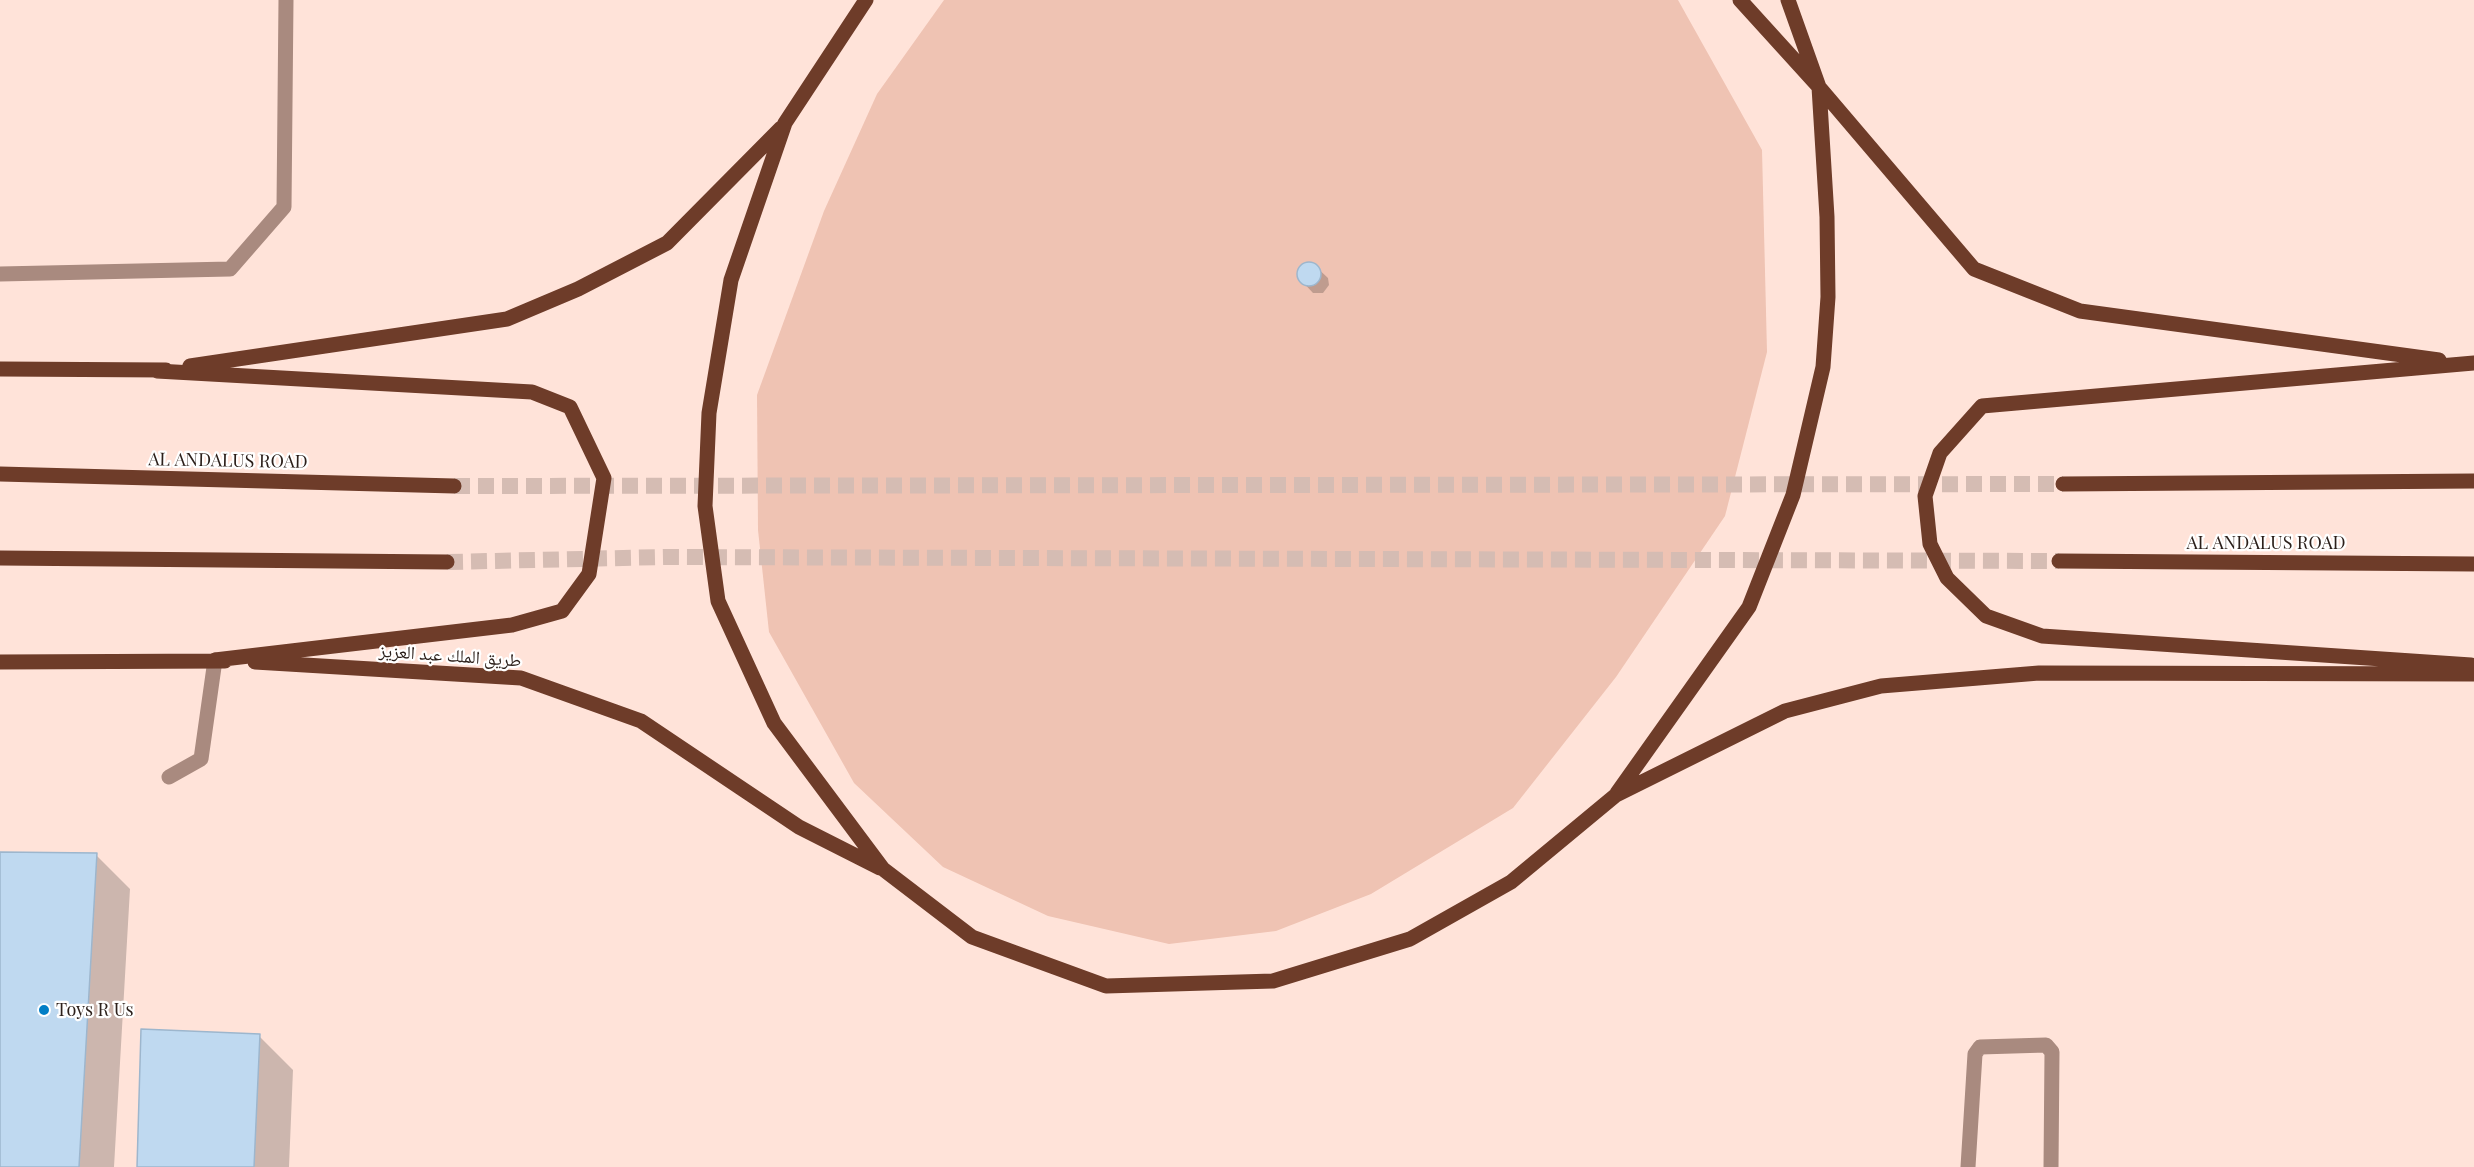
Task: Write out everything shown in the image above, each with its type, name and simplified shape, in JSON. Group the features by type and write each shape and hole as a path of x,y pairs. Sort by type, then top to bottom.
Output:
{"main road":[{"path":"1740,0 1819,87 1974,268 2080,311 2471,363"},
{"path":"1616,795 1749,607 1793,495 1823,367 1828,297 1827,217 1819,87 1788,0"},
{"path":"157,371 507,319 578,289 667,243 785,123 861,4"},
{"path":"785,123 731,280 709,413 707,517 718,602 774,723 883,869 972,938 1107,986 1274,981 1410,939 1511,882 1616,795 1785,711 1881,686 2039,673 2474,674"},
{"path":"2471,363 1982,406 1940,453 1925,496 1930,544 1947,578 1986,616 2042,636 2474,665"},
{"path":"0,369 157,371 532,392 570,408 604,478 590,574 562,611 512,625 215,660"},
{"name":"AL ANDALUS ROAD","path":"0,474 454,486"},
{"path":"2063,484 2474,481"},
{"path":"0,558 447,562"},
{"name":"AL ANDALUS ROAD","path":"2059,561 2474,564"},
{"name":"طريق الملك عبد العزيز","path":"0,662 215,660 521,678 641,721 799,827 883,869"}],"lane":[{"path":"0,274 230,269 284,207 286,0"},
{"path":"169,777 201,759 215,660"},
{"path":"1968,1167 1975,1054 1980,1047 2046,1045 2052,1052 2051,1167"}],"shaded area":[{"path":"944,0 1678,0 1762,150 1767,352 1725,516 1616,677 1513,808 1371,894 1276,931 1169,944 1048,916 943,867 854,783 769,632 758,530 757,395 824,211 877,94"}],"building":[{"path":"1309,262 1318,265 1321,274 1318,283 1309,286 1300,283 1297,274 1300,265"},
{"name":"Toys R Us","path":"0,852 97,853 79,1167 0,1167"},
{"path":"141,1029 260,1034 254,1167 137,1167"}],"tunnel":[{"path":"454,486 2063,484"},
{"path":"447,562 666,557 2059,561"}],"place":[{"name":"Toys R Us","path":"44,1010"}]}
